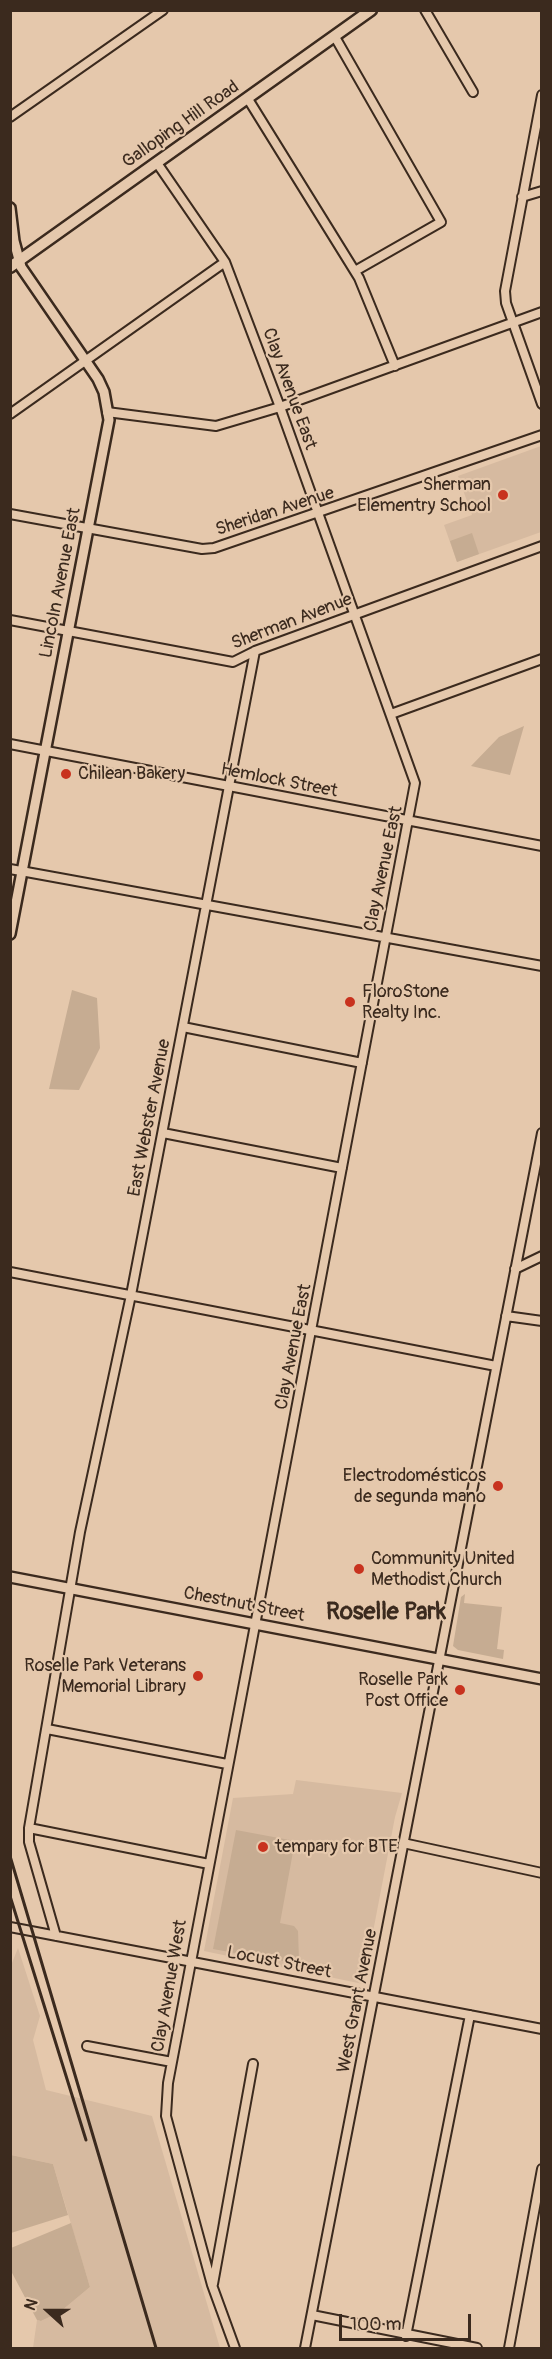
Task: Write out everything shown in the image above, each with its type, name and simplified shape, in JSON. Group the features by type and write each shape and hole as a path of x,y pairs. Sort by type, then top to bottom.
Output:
{"main road":[{"name":"Galloping Hill Road","path":"15,264 371,10"}],"street":[{"path":"10,117 163,10"},
{"path":"425,10 473,92"},
{"path":"334,37 441,222 355,271"},
{"path":"542,95 505,291 506,303 542,404"},
{"path":"248,99 355,271 395,366"},
{"name":"Clay Avenue East","path":"157,163 225,262 280,407 415,783 257,1624"},
{"path":"522,197 542,191"},
{"path":"10,208 15,264"},
{"path":"10,414 225,262"},
{"name":"Lincoln Avenue East","path":"10,934 109,420 104,392 85,360 15,264"},
{"path":"107,412 216,426 280,407 542,312"},
{"name":"Sheridan Avenue","path":"10,514 202,549 231,544 542,435"},
{"name":"Sherman Avenue","path":"10,620 233,662 255,651 542,546"},
{"name":"East Webster Avenue","path":"56,1936 29,1842 29,1828 80,1532 131,1295 255,651"},
{"path":"391,714 542,659"},
{"name":"Hemlock Street","path":"10,744 542,846"},
{"path":"10,869 542,966"},
{"path":"183,1027 362,1062"},
{"name":"West Grant Avenue","path":"305,2349 542,1132"},
{"path":"163,1133 342,1168"},
{"path":"515,1269 542,1256"},
{"path":"10,1272 496,1366"},
{"path":"506,1316 542,1321"},
{"name":"Chestnut Street","path":"10,1577 542,1679"},
{"name":"Clay Avenue West","path":"235,2349 212,2285 166,2116 172,2062 189,1961 257,1624"},
{"path":"47,1729 227,1764"},
{"path":"29,1828 209,1864"},
{"path":"404,1843 542,1873"},
{"name":"Locust Street","path":"10,1928 542,2029"},
{"path":"406,2336 470,2015"},
{"path":"87,2046 172,2062"},
{"path":"212,2285 253,2064"},
{"path":"509,2349 542,2169"},
{"path":"312,2315 477,2349"}],"shaded area":[{"name":"Sherman Elementry School","path":"541,446 541,532 457,562 444,525 472,515 458,476"},
{"path":"472,533 479,554 457,562 450,541"},
{"path":"524,726 510,775 471,766 499,737"},
{"path":"72,990 97,998 100,1048 79,1090 49,1089"},
{"path":"465,1594 464,1603 502,1607 497,1649 504,1650 503,1659 458,1650 453,1646 461,1597"},
{"path":"296,1780 402,1793 395,1817 363,1984 204,1951 233,1798 293,1794"},
{"path":"236,1830 295,1841 280,1923 294,1926 298,1931 299,1960 293,1965 273,1957 273,1960 213,1949"},
{"path":"18,1948 40,2016 33,2040 46,2090 152,2116 220,2348 33,2348 37,2320 41,2321 60,2312 90,2287 53,2164 11,2155 10,1968"},
{"path":"11,2155 53,2164 68,2215 11,2233"},
{"path":"71,2223 90,2287 60,2312 41,2321 37,2320 11,2271 11,2248"}],"railway":[{"path":"10,1856 156,2348"},
{"path":"10,1896 86,2140"}],"place":[{"name":"Sherman Elementry School","path":"503,495"},
{"name":"Chilean Bakery","path":"66,774"},
{"name":"FloroStone Realty Inc.","path":"350,1002"},
{"name":"Electrodomésticos de segunda mano","path":"498,1486"},
{"name":"Community United Methodist Church","path":"359,1569"},
{"name":"Roselle Park Veterans Memorial Library","path":"198,1676"},
{"name":"Roselle Park Post Office","path":"460,1690"},
{"name":"tempary for BTE","path":"263,1847"}],"district":[{"name":"Roselle Park","path":"386,1613"}]}
